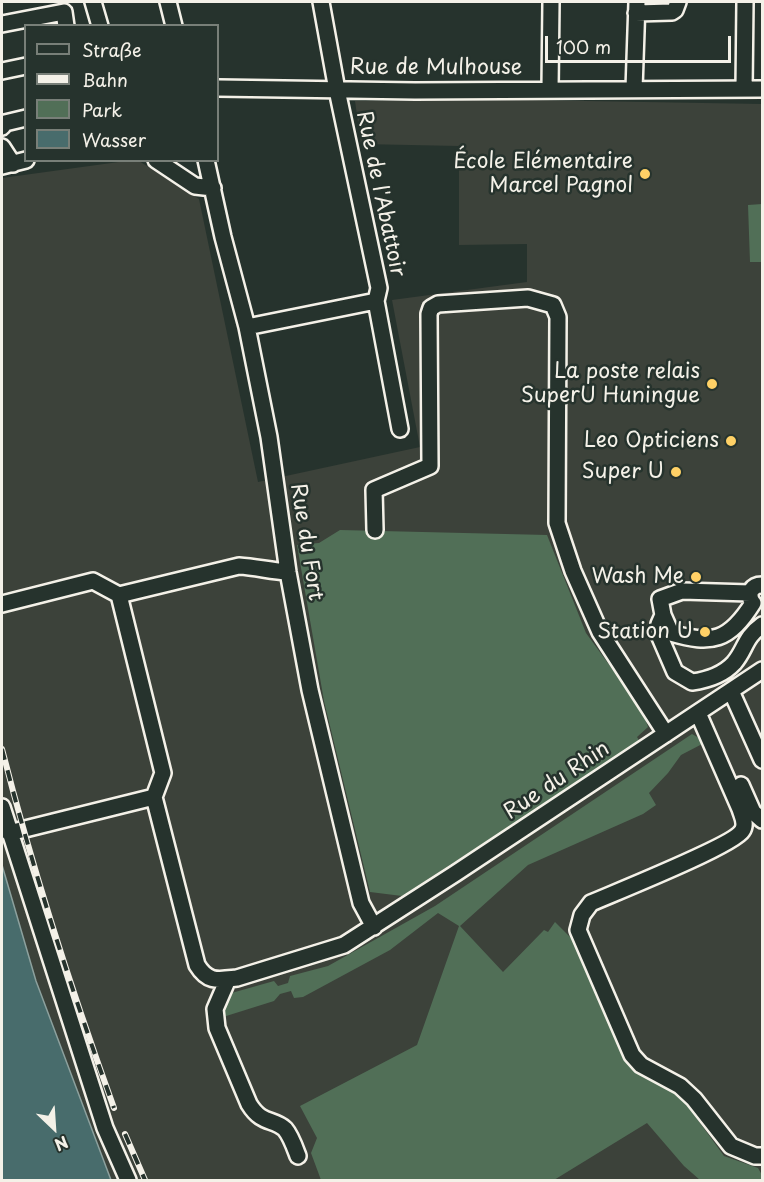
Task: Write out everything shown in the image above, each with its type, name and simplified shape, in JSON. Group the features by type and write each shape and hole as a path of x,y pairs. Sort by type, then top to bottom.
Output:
{"street":[{"path":"93,2 99,24"},
{"path":"168,2 174,24"},
{"name":"Rue de l'Abattoir","path":"321,2 337,90 379,288 376,302 400,429"},
{"path":"550,88 551,2"},
{"path":"634,89 636,7 672,12 678,2"},
{"path":"744,89 745,2"},
{"path":"2,24 64,12 66,24"},
{"path":"2,70 24,66"},
{"name":"Rue de Mulhouse","path":"219,88 762,89"},
{"path":"2,127 5,123 24,118"},
{"path":"2,147 13,163"},
{"path":"159,162 195,186 213,188"},
{"name":"Rue du Fort","path":"206,162 223,237 247,327 269,437 288,572 310,690 361,903 374,927"},
{"path":"375,530 374,490 430,465 429,314 431,308 438,304 528,298 553,305 558,317 557,523 573,570 600,632 666,734"},
{"path":"247,327 376,302"},
{"path":"2,604 93,581 119,595 239,566 288,572"},
{"path":"682,591 757,597 740,623 713,640 697,640 671,633 663,615 660,599 682,591"},
{"path":"119,595 163,772 154,797 197,965 202,974 210,979 219,981 228,979"},
{"path":"663,615 659,624 659,635 675,672 692,682 711,679 734,663 748,638 762,625"},
{"name":"Rue du Rhin","path":"228,979 344,945 762,670"},
{"path":"731,691 762,760"},
{"path":"702,710 753,812 762,820"},
{"path":"702,710 745,825 742,832 735,838 591,903 582,915 578,930 632,1055 641,1065 680,1086 694,1099 731,1146 755,1156 762,1156"},
{"path":"9,833 154,797"},
{"path":"2,807 105,1128 128,1180"},
{"path":"228,979 215,1009 217,1028 249,1104 264,1120 283,1127 298,1156"}],"shaded area":[{"path":"528,100 762,104 762,1180 111,1180 36,981 2,865 2,178 119,162 141,162 199,199 258,482 420,447 392,300 527,282 527,244 459,245 459,146 361,144 355,101"}],"green space":[{"path":"762,204 762,262 750,262 748,205"},
{"path":"340,530 547,535 586,633 642,710 648,727 637,737 640,742 402,896 370,892 324,701 297,545 319,543"},
{"path":"692,734 706,742 681,755 649,793 656,805 643,814 528,865 460,926 503,972 544,930 548,932 555,922 576,943 630,1061 679,1094 724,1156 758,1168 762,1180 700,1180 684,1166 647,1123 554,1180 321,1180 311,1153 317,1138 300,1106 417,1045 459,926 438,913 390,950 303,997 294,998 291,991 280,994 274,1001 223,1017 222,1012 228,994 274,981 278,986 288,983 290,976 328,966 435,906"}],"water":[{"path":"2,865 36,981 111,1180 2,1180"}],"railway":[{"path":"2,749 54,930 114,1108"},
{"path":"125,1134 145,1180"}],"place":[{"name":"École Elémentaire Marcel Pagnol","path":"645,174"},
{"name":"La poste relais SuperU Huningue","path":"712,384"},
{"name":"Leo Opticiens","path":"731,441"},
{"name":"Super U","path":"676,472"},
{"name":"Wash Me","path":"696,577"},
{"name":"Station U","path":"705,632"}]}
